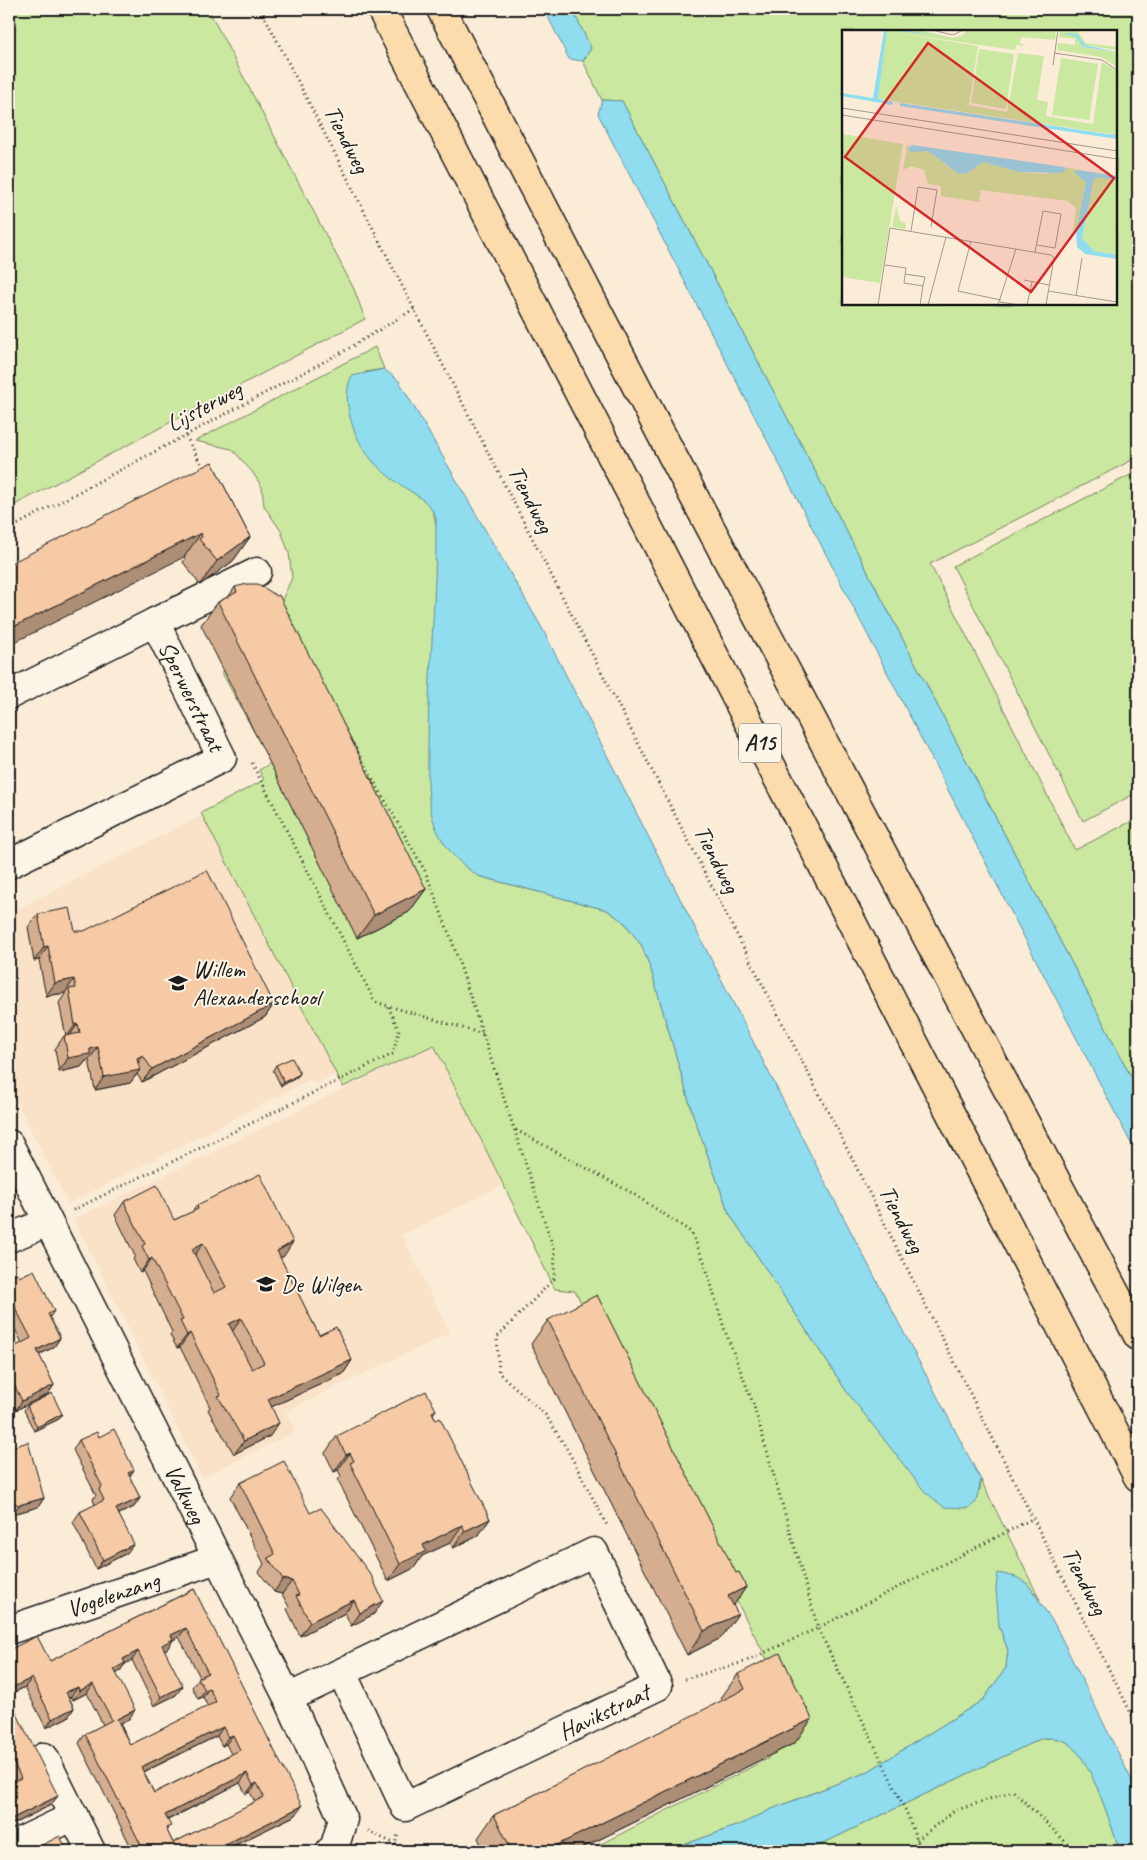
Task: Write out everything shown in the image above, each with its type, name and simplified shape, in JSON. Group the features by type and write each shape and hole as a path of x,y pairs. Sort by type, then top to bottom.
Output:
{"highway":[{"name":"A15","path":"381,9 1138,1477"},
{"name":"A15","path":"441,9 676,464 1138,1336"}],"street":[{"path":"155,622 257,572"},
{"name":"Sperwerstraat","path":"9,695 155,622 222,758 9,864"},
{"name":"Valkweg","path":"9,1144 288,1698 343,1819"},
{"path":"9,1238 48,1222"},
{"path":"288,1698 594,1552"},
{"name":"Havikstraat","path":"342,1673 405,1807 658,1686 594,1552"},
{"name":"Vogelenzang","path":"9,1630 218,1559"},
{"path":"44,1757 91,1851"},
{"path":"9,1847 74,1816"},
{"path":"332,1850 343,1819"}],"path":[{"name":"Tiendweg","path":"261,9 828,1111 1138,1727"},
{"name":"Lijsterweg","path":"9,528 346,350 414,309"},
{"path":"186,436 204,470"},
{"path":"353,743 425,871 452,941 555,1253 554,1279 497,1337 499,1373 545,1414 576,1465 610,1530 594,1552"},
{"path":"222,758 250,759 375,1002 483,1034"},
{"path":"48,1222 393,1054 399,1030 388,1006"},
{"path":"515,1130 632,1193 691,1232 704,1262 724,1328 753,1403 818,1628 906,1810 921,1851"},
{"path":"658,1686 744,1662 818,1628 1034,1518"},
{"path":"917,1840 954,1811 1013,1791 1076,1851"},
{"path":"343,1819 395,1844 402,1851"},
{"path":"393,1851 395,1844"}],"shaded area":[{"name":"Willem Alexanderschool","path":"256,788 379,1053 317,1084 310,1080 68,1204 9,1086 9,913"},
{"name":"De Wilgen","path":"434,1045 503,1185 402,1235 450,1333 286,1411 296,1431 202,1478 74,1219"}],"green space":[{"path":"9,9 208,9 354,289 365,319 9,508"},
{"path":"572,9 1138,9 1138,457 930,564 1075,850 1138,818 1138,1090 622,101 602,100 583,61 591,48"},
{"path":"375,347 384,369 365,372 398,483 423,499 432,510 435,518 478,876 607,910 625,923 642,946 651,970 694,1118 729,1213 847,1392 980,1490 981,1480 1040,1600 1035,1592 999,1626 1008,1650 1006,1668 983,1700 867,1772 772,1809 744,1823 667,1851 600,1851 597,1846 769,1758 761,1744 772,1669 575,1291 555,1289 434,1045 343,1087 201,813 264,780 259,770 271,763 221,671 239,662 280,604 292,578 289,553 281,531 264,506 262,487 253,473 232,449 195,441"},
{"path":"1138,471 1138,792 1083,821 953,566"},
{"path":"1042,1738 1064,1741 1071,1745 1079,1754 1094,1780 1120,1851 807,1851"}],"water":[{"path":"544,9 572,9 591,48 583,61 569,59"},
{"path":"602,100 622,101 1138,1090 1138,1157 598,114"},
{"path":"384,369 399,381 542,628 813,1159 981,1480 976,1502 969,1508 944,1507 925,1492 847,1392 729,1213 694,1118 651,970 642,946 625,923 607,910 478,876 454,855 440,836 433,819 428,779 428,720 436,518 425,501 389,476 367,454 357,437 348,407 347,396 352,376"},
{"path":"998,1573 1016,1577 1028,1584 1055,1625 1138,1793 1138,1851 1120,1851 1094,1780 1079,1754 1071,1745 1064,1741 1042,1738 807,1851 667,1851 744,1823 772,1809 867,1772 983,1700 1006,1668 1008,1650 999,1626 996,1588"}],"building":[{"path":"212,462 250,537 217,561 199,539 202,537 201,533 9,629 9,564"},
{"path":"258,584 277,596 279,595 426,889 374,915 218,602 237,592 235,587"},
{"path":"207,870 274,1004 152,1069 143,1056 137,1059 140,1070 104,1077 98,1047 90,1049 90,1054 68,1058 64,1036 80,1033 78,1024 75,1025 69,989 76,988 74,979 55,983 48,946 44,947 38,914 70,908 75,931 84,931"},
{"path":"292,1058 300,1074 284,1082 276,1065"},
{"path":"260,1174 293,1242 277,1251 319,1335 336,1327 352,1360 268,1399 279,1423 244,1441 218,1396 221,1395 190,1333 187,1335 180,1321 183,1320 152,1258 149,1260 142,1246 145,1244 124,1202 157,1185 174,1220 198,1209 197,1205","holes":["203,1243 226,1287 214,1293 192,1249","241,1318 264,1363 252,1369 229,1324"]},
{"path":"34,1270 54,1311 48,1314 60,1338 37,1350 54,1385 22,1401 9,1374 9,1350 31,1338 9,1296 9,1277 17,1273 19,1277"},
{"path":"597,1295 736,1573 739,1572 746,1587 728,1596 738,1614 704,1631 548,1320"},
{"path":"426,1391 436,1410 432,1412 436,1420 440,1418 490,1519 465,1531 462,1525 423,1545 426,1551 400,1564 350,1463 354,1461 350,1453 346,1455 337,1436"},
{"path":"52,1393 62,1414 37,1427 27,1406"},
{"path":"114,1429 134,1470 128,1473 140,1498 116,1509 134,1544 103,1560 80,1512 104,1500 99,1490 102,1486 79,1440 97,1432 99,1437"},
{"path":"28,1442 44,1498 19,1505 14,1503 9,1485 9,1448"},
{"path":"284,1461 310,1513 321,1508 371,1575 383,1601 360,1613 354,1600 310,1622 296,1596 299,1595 292,1581 283,1579 268,1558 275,1554 240,1483"},
{"path":"194,1589 302,1806 212,1851 144,1851 85,1734 112,1720 93,1684 79,1691 78,1687 66,1692 74,1708 52,1719 32,1678 9,1689 9,1650 37,1636 50,1661","holes":["186,1628 208,1673 198,1678 205,1690 209,1688 216,1702 130,1745 117,1719 135,1710 114,1669 125,1663 123,1659 138,1651 161,1697 183,1686 162,1645 173,1639 171,1635","223,1727 228,1737 233,1735 240,1750 154,1793 141,1767","247,1773 253,1785 257,1783 264,1797 173,1843 166,1828 171,1826 165,1815"]},
{"path":"780,1653 812,1719 545,1851 512,1851 494,1815 745,1689 738,1674"},
{"path":"9,1698 58,1796 9,1820 9,1784 21,1778 9,1753"},
{"path":"60,1836 67,1851 40,1851 38,1847"}],"place":[{"name":"Willem Alexanderschool","path":"178,983"},
{"name":"De Wilgen","path":"266,1284"}]}
